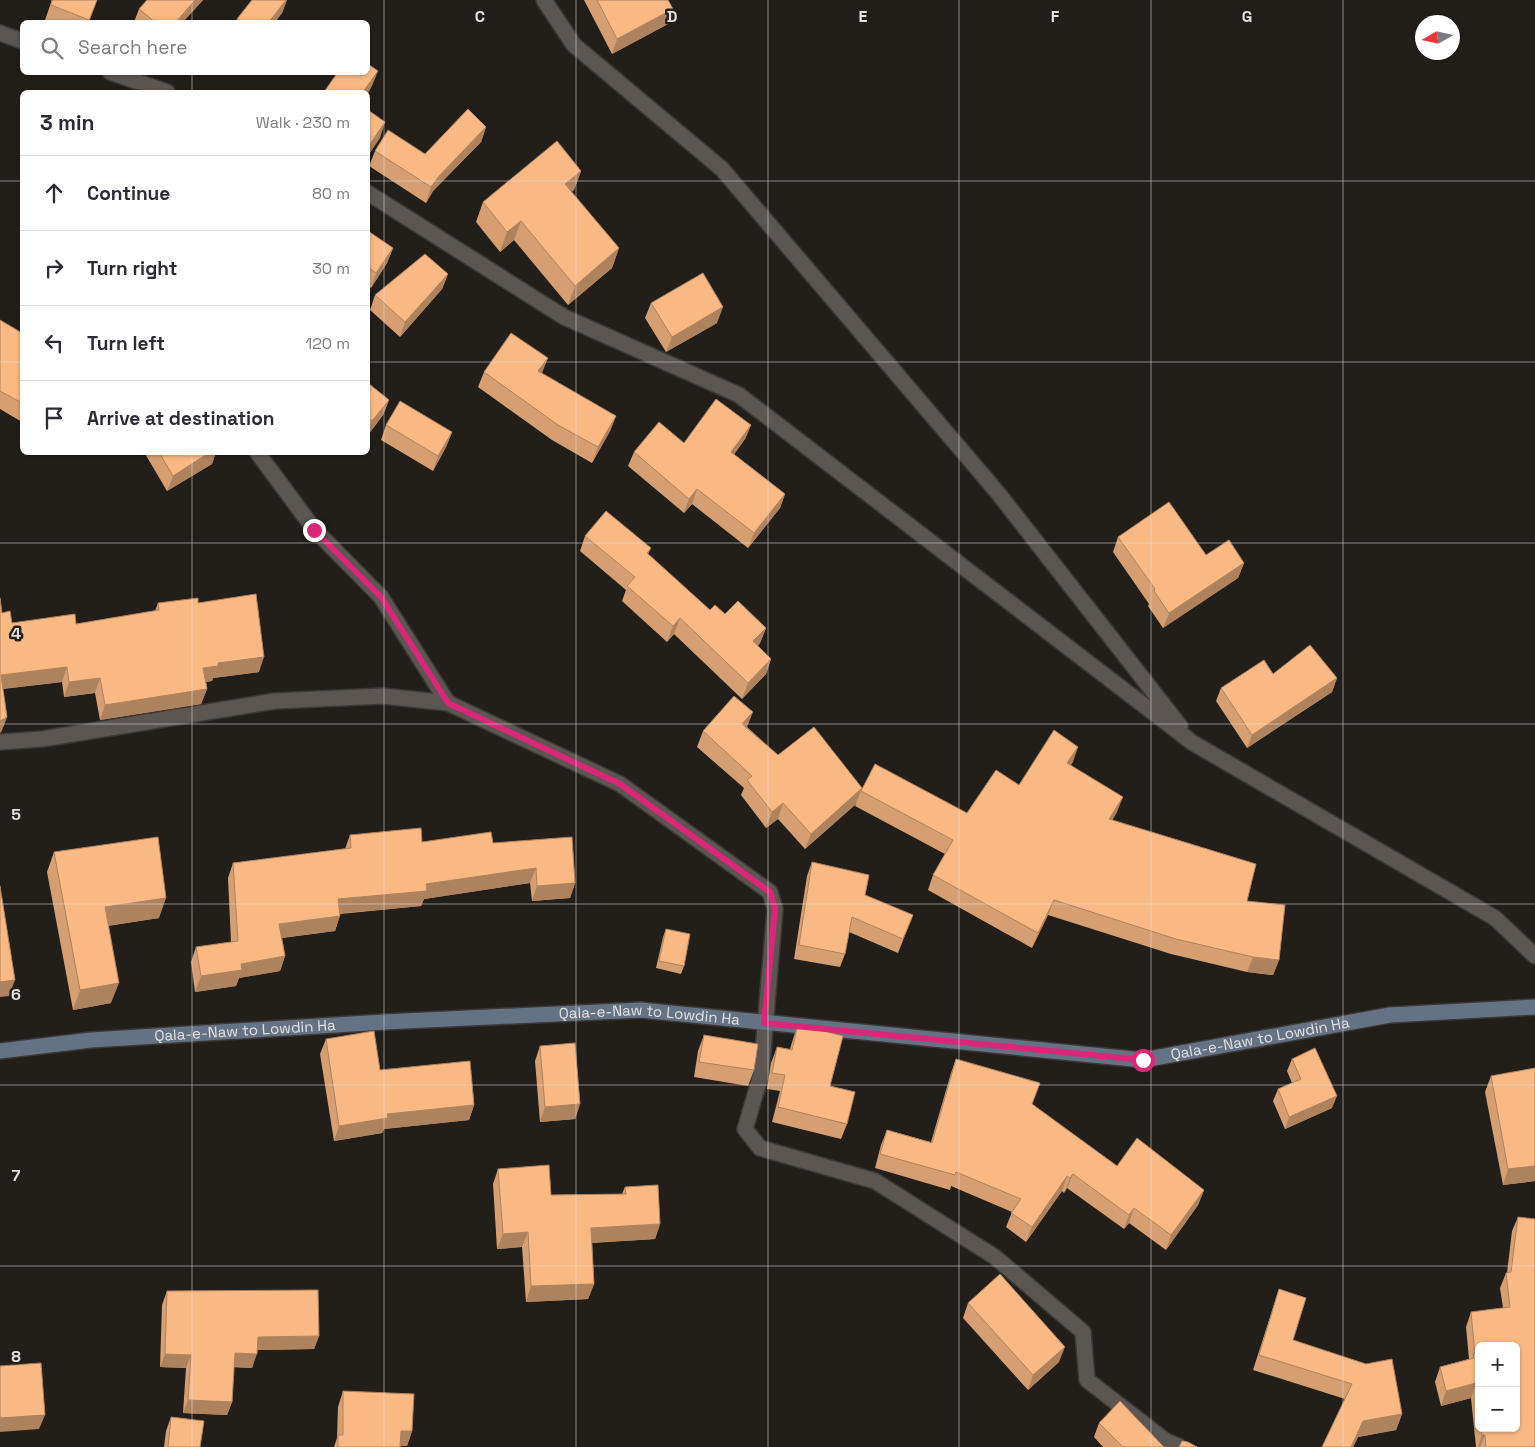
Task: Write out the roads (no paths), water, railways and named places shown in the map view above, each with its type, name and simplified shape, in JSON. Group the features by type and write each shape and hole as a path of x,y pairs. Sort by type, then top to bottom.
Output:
{"main road":[{"name":"Qala-e-Naw to Lowdin Ha","path":"0,1051 111,1039 384,1022 641,1010 1143,1060 1390,1015 1535,1007"}],"street":[{"path":"544,0 574,45 722,169 998,493 1193,743"},
{"path":"0,34 20,40"},
{"path":"119,75 161,90"},
{"path":"370,194 564,317 739,395 1193,743 1495,918 1535,956"},
{"path":"259,455 314,530 381,597 448,703"},
{"path":"0,742 42,739 274,701 383,696 448,703 620,784 770,892 775,909 761,1075 745,1128 760,1148 875,1181 995,1257 1084,1332 1087,1380 1166,1441 1180,1447"}]}
